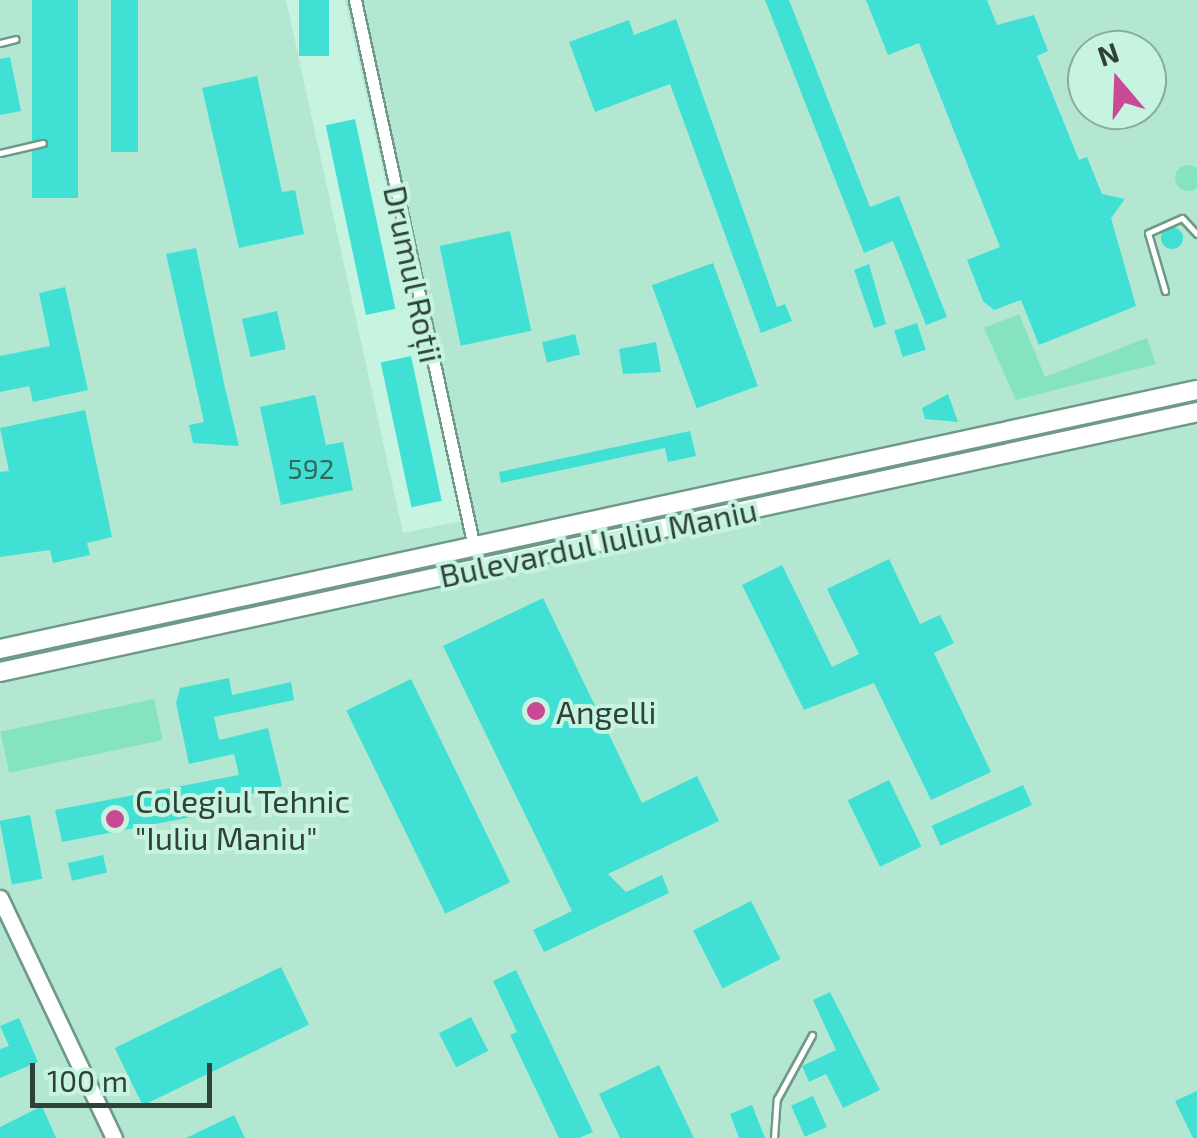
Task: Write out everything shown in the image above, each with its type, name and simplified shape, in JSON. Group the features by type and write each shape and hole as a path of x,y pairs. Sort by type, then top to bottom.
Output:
{"main road":[{"name":"Bulevardul Iuliu Maniu","path":"0,649 1192,391"},
{"path":"1192,391 1195,412"},
{"name":"Bulevardul Iuliu Maniu","path":"0,672 1195,412"},
{"path":"870,482 901,455"},
{"path":"60,659 62,647 142,618"}],"street":[{"name":"Drumul Roții","path":"356,0 474,547"},
{"path":"0,898 114,1138"}],"lane":[{"path":"0,43 16,40"},
{"path":"0,153 43,143"},
{"path":"1165,291 1148,232 1182,218 1197,234"},
{"path":"774,1138 776,1099 788,1094 812,1035"}],"shaded area":[{"path":"0,0 286,0 403,533 461,521 345,0 1197,0 1197,1138 0,1138"}],"green space":[{"path":"1188,165 1197,169 1201,178 1197,187 1188,191 1179,187 1175,178 1179,169"},
{"path":"1019,314 1045,377 1147,338 1156,364 1016,400 984,328"},
{"path":"154,699 163,740 9,773 0,732"}],"building":[{"path":"32,0 78,0 78,198 32,198"},
{"path":"111,0 138,0 138,152 111,152"},
{"path":"299,0 329,0 329,56 299,56"},
{"path":"765,0 789,0 870,207 899,196 947,317 926,325 893,241 864,253"},
{"path":"866,0 987,0 997,25 1034,15 1048,51 1037,56 1079,160 1087,157 1102,194 1125,199 1111,218 1136,306 1039,345 1021,300 994,310 983,301 967,260 1000,247 919,43 888,55"},
{"path":"676,19 777,307 785,304 792,321 761,333 670,84 595,112 569,42 629,20 634,35"},
{"path":"10,57 21,111 0,115 0,59"},
{"path":"257,76 282,192 295,190 304,234 239,248 202,88"},
{"path":"355,119 395,309 366,315 326,125"},
{"path":"1172,227 1180,230 1180,246 1172,249 1164,246 1161,238 1164,230"},
{"path":"510,231 531,331 461,346 440,246"},
{"path":"196,248 239,446 193,443 189,425 204,422 166,254"},
{"path":"713,263 758,386 697,408 652,285"},
{"path":"869,264 886,324 874,328 854,270"},
{"path":"65,287 88,390 33,402 29,386 0,392 0,356 50,346 39,293"},
{"path":"277,311 286,349 251,357 242,319"},
{"path":"917,323 926,350 903,357 894,330"},
{"path":"575,334 580,354 547,363 542,342"},
{"path":"656,342 661,372 623,374 619,349"},
{"path":"411,356 442,501 411,507 381,362"},
{"path":"948,394 958,422 925,419 922,408"},
{"path":"315,395 326,445 343,442 353,490 281,505 260,407"},
{"path":"85,410 112,537 87,543 90,555 53,563 50,550 0,557 0,472 9,471 0,428"},
{"path":"690,431 696,456 668,462 665,448 501,483 499,472"},
{"path":"889,559 920,624 940,615 954,643 934,653 991,772 931,800 874,683 804,710 742,585 782,565 832,667 859,654 827,589"},
{"name":"Angelli","path":"543,598 642,803 697,776 719,821 608,874 626,892 662,875 669,893 544,952 533,930 572,911 443,646"},
{"path":"229,678 232,695 291,682 294,700 214,717 219,740 268,728 282,786 231,799 233,809 62,842 55,810 239,775 234,754 189,764 176,703 180,688"},
{"path":"411,679 510,882 445,914 346,711"},
{"path":"889,780 921,847 880,867 848,800"},
{"path":"1023,785 1032,805 941,846 932,826"},
{"path":"30,815 42,879 12,885 0,821"},
{"path":"103,855 107,873 72,881 68,863"},
{"path":"751,901 781,959 723,988 693,931"},
{"path":"281,967 309,1025 143,1106 115,1048"},
{"path":"516,970 593,1132 579,1138 559,1138 510,1035 517,1032 493,981"},
{"path":"830,992 880,1090 843,1108 826,1074 809,1082 802,1066 836,1050 813,1000"},
{"path":"471,1017 488,1051 456,1067 439,1033"},
{"path":"19,1018 38,1062 0,1078 0,1049 9,1046 0,1026"},
{"path":"659,1065 694,1138 620,1138 599,1094"},
{"path":"1197,1091 1197,1138 1193,1138 1175,1101"},
{"path":"813,1096 827,1127 805,1137 791,1106"},
{"path":"752,1105 765,1138 739,1138 730,1114"},
{"path":"42,1106 56,1138 0,1138 0,1127"},
{"path":"234,1115 245,1138 186,1138"}],"place":[{"name":"Angelli","path":"536,711"},
{"name":"Colegiul Tehnic \"Iuliu Maniu\"","path":"115,819"}]}
